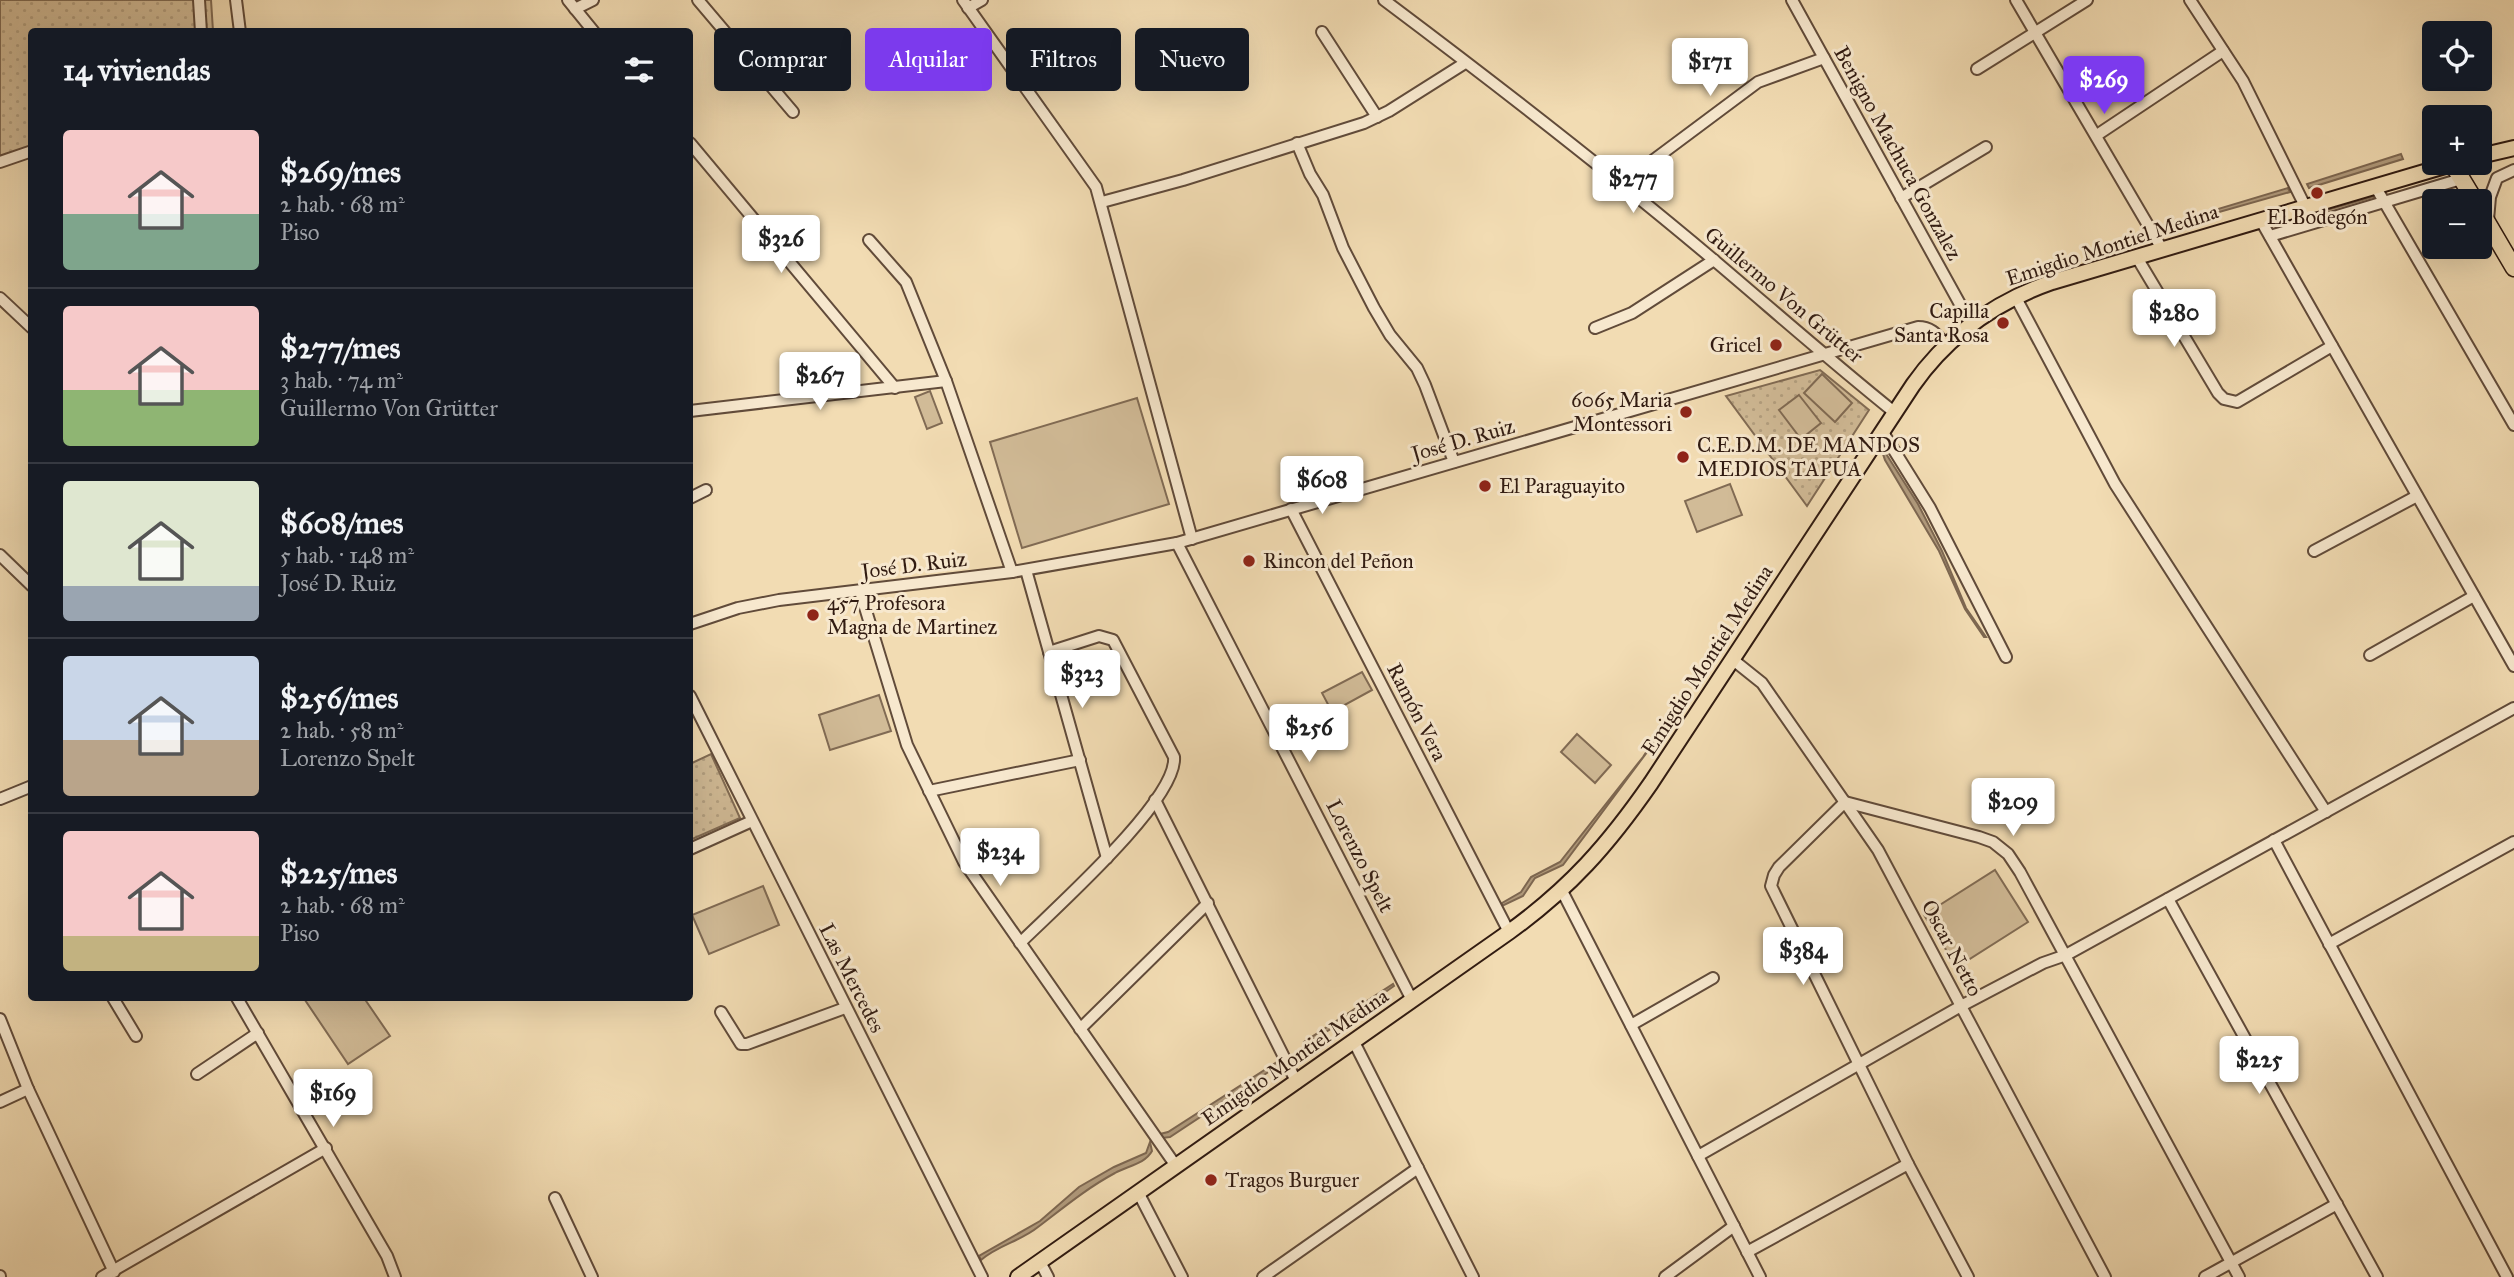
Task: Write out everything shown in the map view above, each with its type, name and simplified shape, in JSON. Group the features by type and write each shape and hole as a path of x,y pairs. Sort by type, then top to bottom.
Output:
{"highway":[{"path":"2460,175 2467,189"},
{"path":"2492,231 2514,268"}],"main road":[{"path":"2492,153 2514,148"},
{"name":"Emigdio Montiel Medina","path":"1018,1277 1509,932 1562,891 1589,864 1618,830 1927,365 1971,324 2015,296 2052,282 2422,172"}],"street":[{"path":"199,0 201,28"},
{"path":"236,0 240,28"},
{"path":"591,28 571,5 593,0"},
{"path":"698,0 793,112"},
{"path":"982,0 965,4 1096,187 1102,202 1192,539"},
{"name":"Guillermo Von Grütter","path":"1384,0 1714,260 1823,355 1894,412"},
{"path":"2016,0 2162,249"},
{"path":"1977,69 2087,0"},
{"path":"2190,0 2243,81 2305,206"},
{"name":"Benigno Machuca Gonzalez","path":"1795,1 1971,324"},
{"path":"1322,32 1377,117"},
{"path":"2097,135 2223,51"},
{"path":"1620,185 1758,82 1824,58"},
{"path":"1102,202 1183,180 1377,117 1465,62"},
{"path":"1297,143 1310,174 1323,195 1343,248 1374,308 1390,335 1417,368 1454,462"},
{"path":"693,147 895,388"},
{"path":"1901,198 1986,147"},
{"path":"0,162 28,152"},
{"path":"2492,192 2497,178 2514,170"},
{"path":"2429,175 2433,187"},
{"path":"2270,236 2461,178"},
{"path":"2375,186 2514,425"},
{"path":"2260,219 2514,666"},
{"path":"869,240 906,282 946,381 1012,572"},
{"path":"2136,256 2224,399 2237,402 2332,346"},
{"path":"1595,328 1632,313 1714,260"},
{"path":"2015,296 2115,484 2326,812"},
{"path":"0,298 28,324"},
{"name":"José D. Ruiz","path":"693,623 738,608 779,600 1026,570 1177,543 1918,327 1933,331 1946,345"},
{"path":"693,411 946,381"},
{"path":"1882,431 1930,508 2006,657"},
{"path":"693,496 706,490"},
{"path":"2314,551 2417,496"},
{"name":"Ramón Vera","path":"1292,509 1509,932"},
{"name":"Lorenzo Spelt","path":"1177,543 1412,1000"},
{"path":"0,555 28,582"},
{"path":"1026,570 1107,858"},
{"path":"859,591 907,746 964,862 1176,1166"},
{"path":"2370,655 2474,596"},
{"path":"1020,943 1107,858 1156,800 1171,774 1174,757 1113,640 1099,636 1049,652"},
{"name":"Oscar Netto","path":"1732,659 1762,683 1878,850 2105,1277"},
{"name":"Las Mercedes","path":"693,702 982,1277"},
{"path":"1698,1156 1961,1006 2043,963 2066,954 2514,708"},
{"path":"929,791 1080,760"},
{"path":"0,799 28,788"},
{"path":"1156,800 1297,1083"},
{"path":"1963,1275 1771,887 1779,867 1845,802 1979,837 1993,842 2008,854 2066,954 2239,1277"},
{"path":"693,848 752,821"},
{"path":"2274,841 2507,1277"},
{"path":"2329,944 2514,842"},
{"path":"1562,891 1760,1277"},
{"path":"2168,899 2377,1277"},
{"path":"1080,1029 1208,903"},
{"path":"1631,1025 1713,978"},
{"path":"115,1001 136,1036"},
{"path":"239,1001 326,1148 387,1256 395,1277"},
{"path":"721,1012 736,1039 741,1044 747,1044 845,1008"},
{"path":"0,1019 29,1089 114,1272"},
{"path":"197,1074 258,1033"},
{"path":"1354,1042 1472,1277"},
{"path":"0,1102 29,1089"},
{"path":"102,1277 326,1148"},
{"path":"1747,1252 1908,1164"},
{"path":"1263,1277 1418,1168"},
{"path":"1138,1192 1182,1277"},
{"path":"555,1198 592,1277"},
{"path":"2205,1277 2337,1204"},
{"path":"1665,1277 1734,1226"},
{"path":"1040,1262 1048,1277"}],"shaded area":[{"path":"0,0 211,0 213,28 28,28 28,148 0,157"},
{"path":"2401,154 2403,159 2309,188 2307,184"},
{"path":"2288,188 2290,192 2159,229 2158,227"},
{"path":"2373,197 2375,200 2276,228 2278,224"},
{"path":"1820,370 1869,410 1807,506 1726,396"},
{"path":"1822,374 1852,403 1835,422 1804,393"},
{"path":"930,391 942,423 927,429 915,397"},
{"path":"1799,395 1821,423 1801,439 1779,410"},
{"path":"1137,398 1169,504 1022,548 990,442"},
{"path":"1883,449 1918,504 1966,608 1986,637 1965,609 1939,551 1885,460"},
{"path":"1730,484 1742,515 1697,532 1685,501"},
{"path":"1362,672 1372,690 1332,712 1322,693"},
{"path":"879,695 891,731 830,750 819,715"},
{"path":"1660,731 1662,732 1563,865 1535,878 1523,896 1502,906 1502,903 1521,892 1531,877 1560,862 1643,757"},
{"path":"1577,734 1611,765 1595,783 1561,752"},
{"path":"711,754 740,818 693,839 693,763"},
{"path":"1995,870 2028,922 1957,967 1924,915"},
{"path":"763,886 779,925 709,954 693,915"},
{"path":"1393,984 1394,986 1350,1017 1305,1045 1304,1042"},
{"path":"306,1001 366,1001 390,1036 348,1064"},
{"path":"1280,1060 1282,1063 1170,1137 1162,1138 1160,1134 1168,1132"},
{"path":"1150,1142 1152,1151 1145,1159 1105,1179 1031,1232 981,1260 979,1256 1040,1221 1079,1187 1146,1153"}],"place":[{"name":"El Bodegón","path":"2317,193"},
{"name":"Capilla Santa Rosa","path":"2003,323"},
{"name":"Gricel","path":"1776,345"},
{"name":"6065 Maria Montessori","path":"1686,412"},
{"name":"C.E.D.M. DE MANDOS MEDIOS TAPUA","path":"1683,457"},
{"name":"El Paraguayito","path":"1485,486"},
{"name":"Rincon del Peñon","path":"1249,561"},
{"name":"457 Profesora Magna de Martinez","path":"813,615"},
{"name":"Tragos Burguer","path":"1211,1180"}]}
